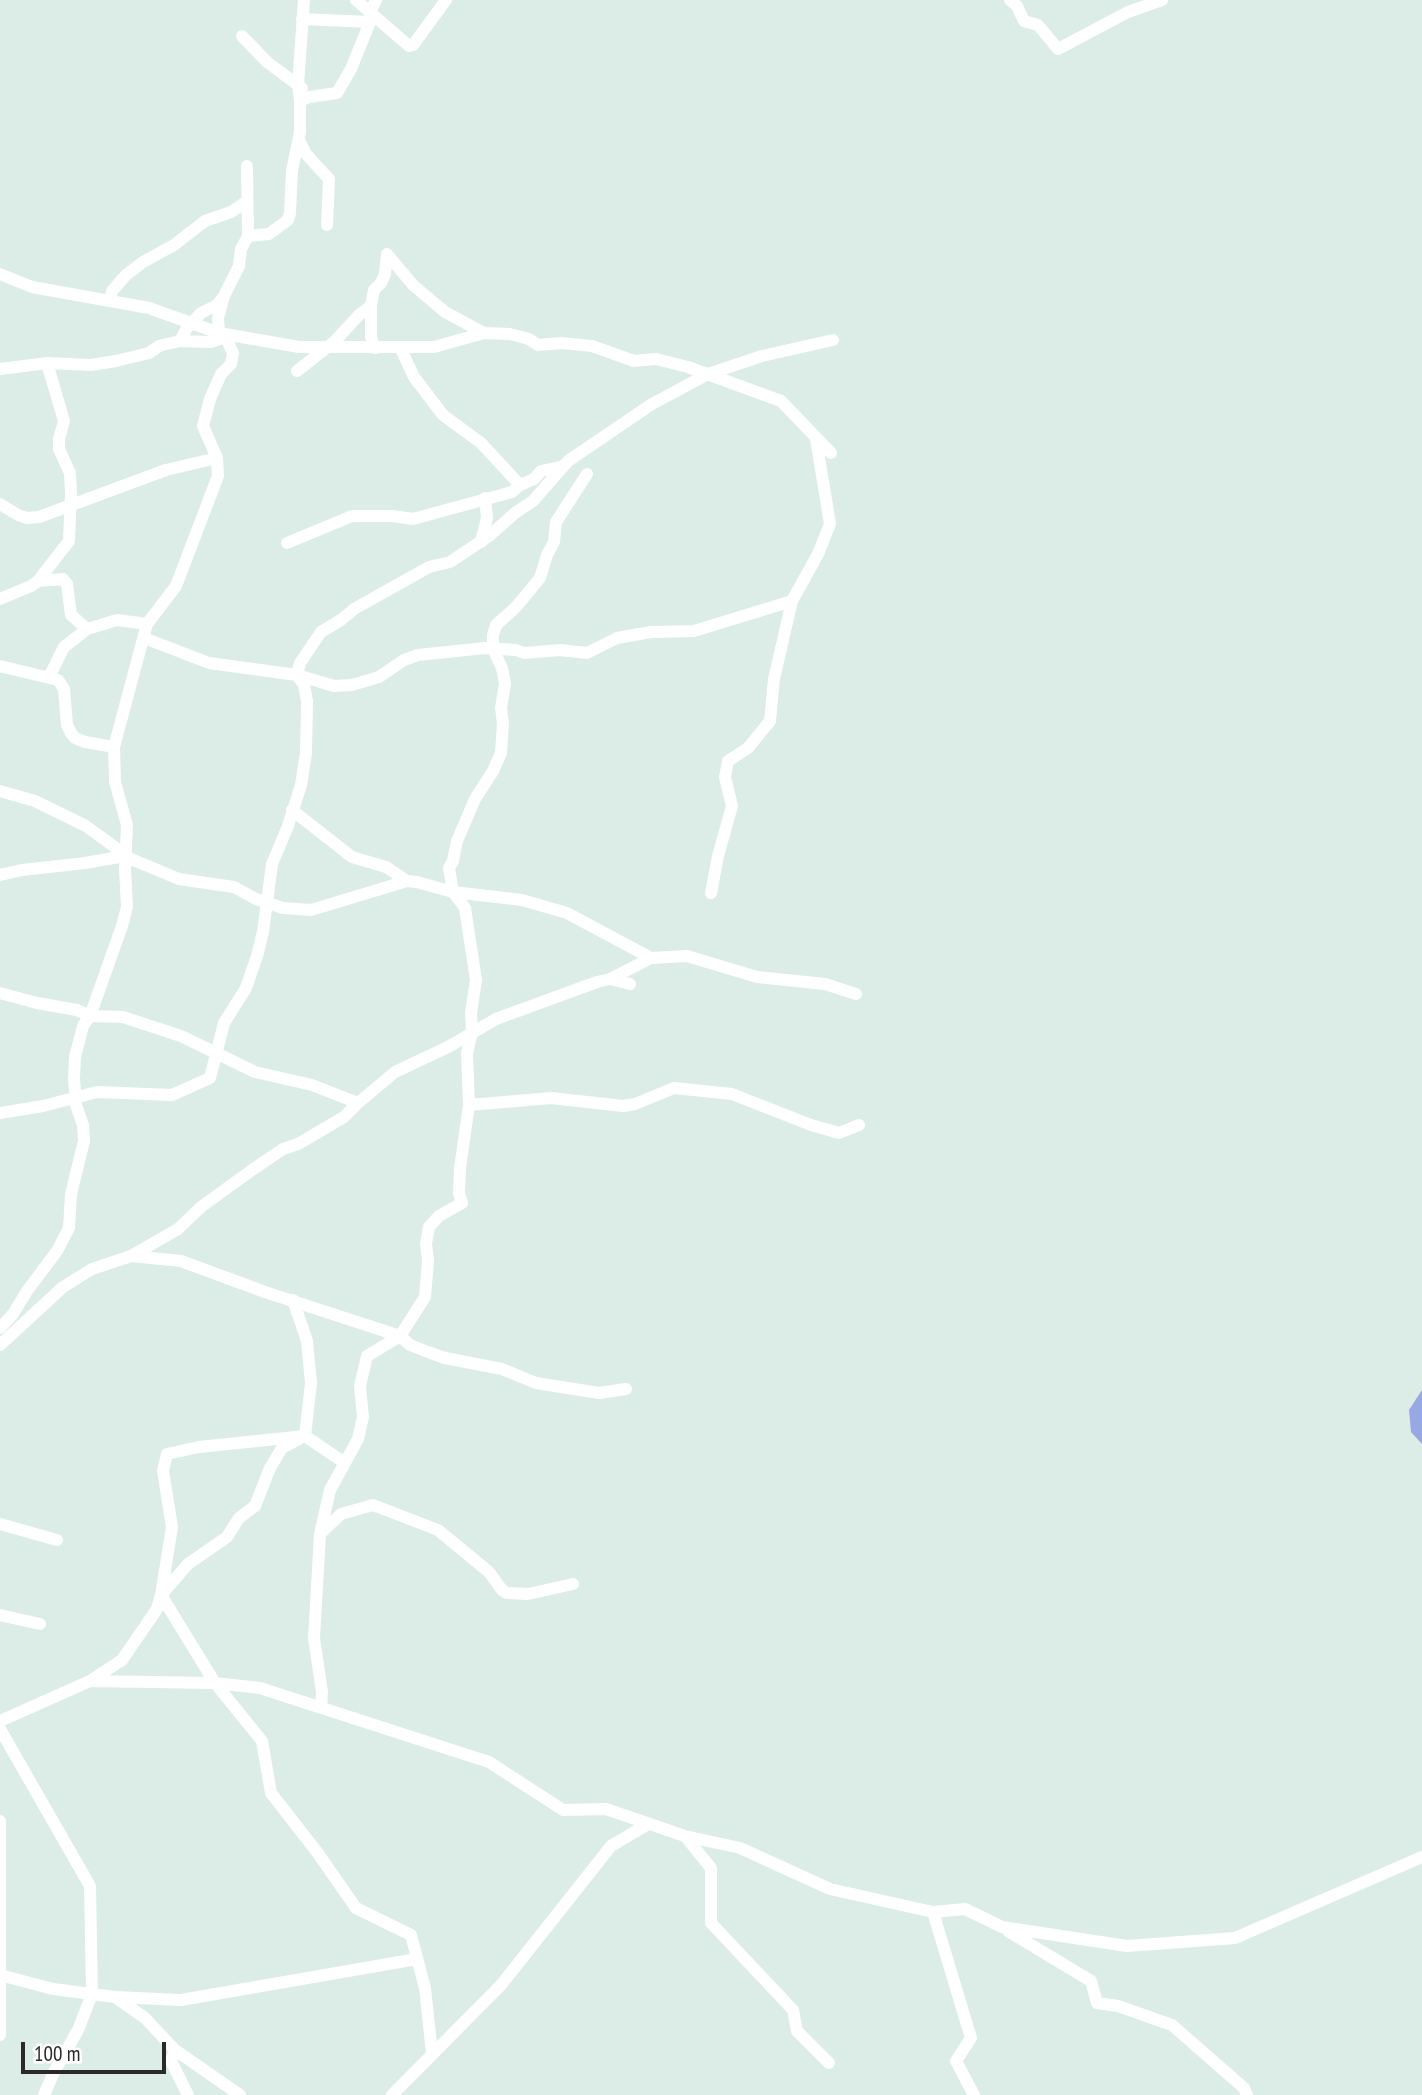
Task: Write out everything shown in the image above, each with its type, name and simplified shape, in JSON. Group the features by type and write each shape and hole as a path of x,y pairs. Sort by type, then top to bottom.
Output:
{"street":[{"path":"248,236 269,234 288,220 292,171 299,140 298,85 304,0"},
{"path":"356,0 409,46 413,45 446,0"},
{"path":"1010,0 1017,6 1024,21 1038,25 1058,49 1128,12 1162,0"},
{"path":"302,19 372,12"},
{"path":"300,102 317,95 337,93 343,86 372,12"},
{"path":"242,36 267,62 298,85 317,95"},
{"path":"299,140 306,155 329,179 327,225"},
{"path":"0,369 47,363 102,364 149,353 159,346 180,341 211,342 220,339 218,318 224,296 239,266 241,249 248,236 247,166"},
{"path":"110,300 112,291 126,275 143,262 173,246 205,221 231,212 246,202"},
{"path":"374,348 371,337 371,306 374,290 385,274 387,254 413,285 445,312 484,333"},
{"path":"0,274 32,286 149,308 219,333 284,345 327,348 434,347 484,333 510,334 529,339 538,345 562,343 592,346 634,361 656,359 708,374 780,401 831,453"},
{"path":"180,341 187,328 201,313 217,305 224,296"},
{"path":"297,371 327,348 371,306"},
{"path":"0,1328 13,1314 57,1251 69,1228 71,1194 84,1141 74,1079 75,1057 83,1026 90,1016 126,916 127,825 115,782 114,747 147,624 176,586 218,476 217,458 203,426 213,391 221,374 231,364 233,353 227,340 219,333"},
{"path":"0,1113 43,1106 97,1092 173,1095 210,1078 224,1023 251,977 260,947 272,864 288,827 304,772 306,691 297,675 300,663 321,632 354,609 429,567 450,562 481,542 533,501 560,467 652,404 708,374 762,356 833,341"},
{"path":"400,347 414,377 443,415 481,443 520,485"},
{"path":"0,598 38,581 69,541 71,473 59,449 64,421 47,363"},
{"path":"711,893 732,806 724,777 728,761 748,748 770,720 774,679 792,601 818,554 830,524 816,439"},
{"path":"0,504 27,518 39,517 166,470 217,458"},
{"path":"287,543 352,516 413,519 432,516 446,509 472,505 485,498 512,492 534,479 541,471 560,467"},
{"path":"321,1708 322,1692 314,1638 320,1534 330,1490 359,1440 363,1417 360,1386 367,1356 400,1336 425,1297 429,1227 439,1216 462,1203 459,1193 460,1168 469,1105 467,1054 472,1032 471,1013 476,980 464,908 453,892 449,868 475,799 494,771 501,753 501,708 505,684 502,668 493,649 496,625 516,607 540,578 554,542 556,522 587,474"},
{"path":"481,542 487,519 485,498"},
{"path":"38,581 64,579 71,615 87,629"},
{"path":"144,638 209,663 297,675 334,687 379,677 404,660 418,655 493,649 524,653 560,650 587,653 617,638 652,632 694,631 792,601"},
{"path":"49,677 64,647 87,629 117,620 147,624"},
{"path":"0,666 58,680 64,689 67,725 75,738 114,747"},
{"path":"0,791 35,801 86,826 125,856 169,875 234,887 288,909 311,910 407,881 417,881 453,892 522,900 567,913 651,958"},
{"path":"292,810 352,857 386,867 407,881"},
{"path":"0,875 125,856"},
{"path":"0,1345 63,1287 92,1269 131,1256 178,1229 201,1207 283,1149 298,1144 344,1117 395,1072 448,1047 496,1019 610,979 651,958 687,956 757,977 825,984 856,994"},
{"path":"610,979 630,984"},
{"path":"0,993 77,1010 90,1016 123,1017 181,1036 255,1072 312,1085 358,1103"},
{"path":"469,1105 551,1098 623,1106 635,1104 674,1088 732,1094 839,1133 859,1125"},
{"path":"131,1256 181,1261 400,1336 410,1345 445,1358 502,1369 536,1383 599,1393 626,1389"},
{"path":"293,1300 307,1341 312,1383 305,1436"},
{"path":"0,1721 90,1681 122,1660 157,1609 172,1528 163,1471 167,1454 199,1447 305,1436 345,1464"},
{"path":"161,1595 188,1564 226,1536 239,1518 254,1506 270,1468 282,1448 305,1436"},
{"path":"320,1534 341,1514 373,1505 438,1530 489,1572 502,1590 508,1593 528,1594 573,1584"},
{"path":"0,1524 57,1540"},
{"path":"161,1595 215,1683 262,1741 271,1793 356,1908 411,1935 425,1988 432,2053"},
{"path":"0,1615 40,1624"},
{"path":"90,1681 215,1683 260,1688 489,1762 563,1810 606,1809 685,1836 740,1848 830,1889 933,1912 965,1909 1002,1927 1091,1981 1097,2003 1118,2006 1172,2025 1244,2088 1247,2095"},
{"path":"0,1729 90,1886 92,1994 78,2030 44,2095"},
{"path":"0,1821 0,2035"},
{"path":"392,2095 501,1985 611,1846 649,1824"},
{"path":"685,1836 711,1868 711,1923 793,2010 797,2031 829,2063"},
{"path":"1002,1927 1127,1946 1235,1938 1422,1857"},
{"path":"933,1912 971,2038 956,2061 974,2095"},
{"path":"0,1975 53,1989 116,1997 181,2000 417,1959"},
{"path":"116,1997 145,2018 175,2050 240,2095"},
{"path":"175,2050 171,2061 188,2095"}],"shaded area":[{"path":"1422,1390 1422,1444 1411,1432 1409,1410"}]}
